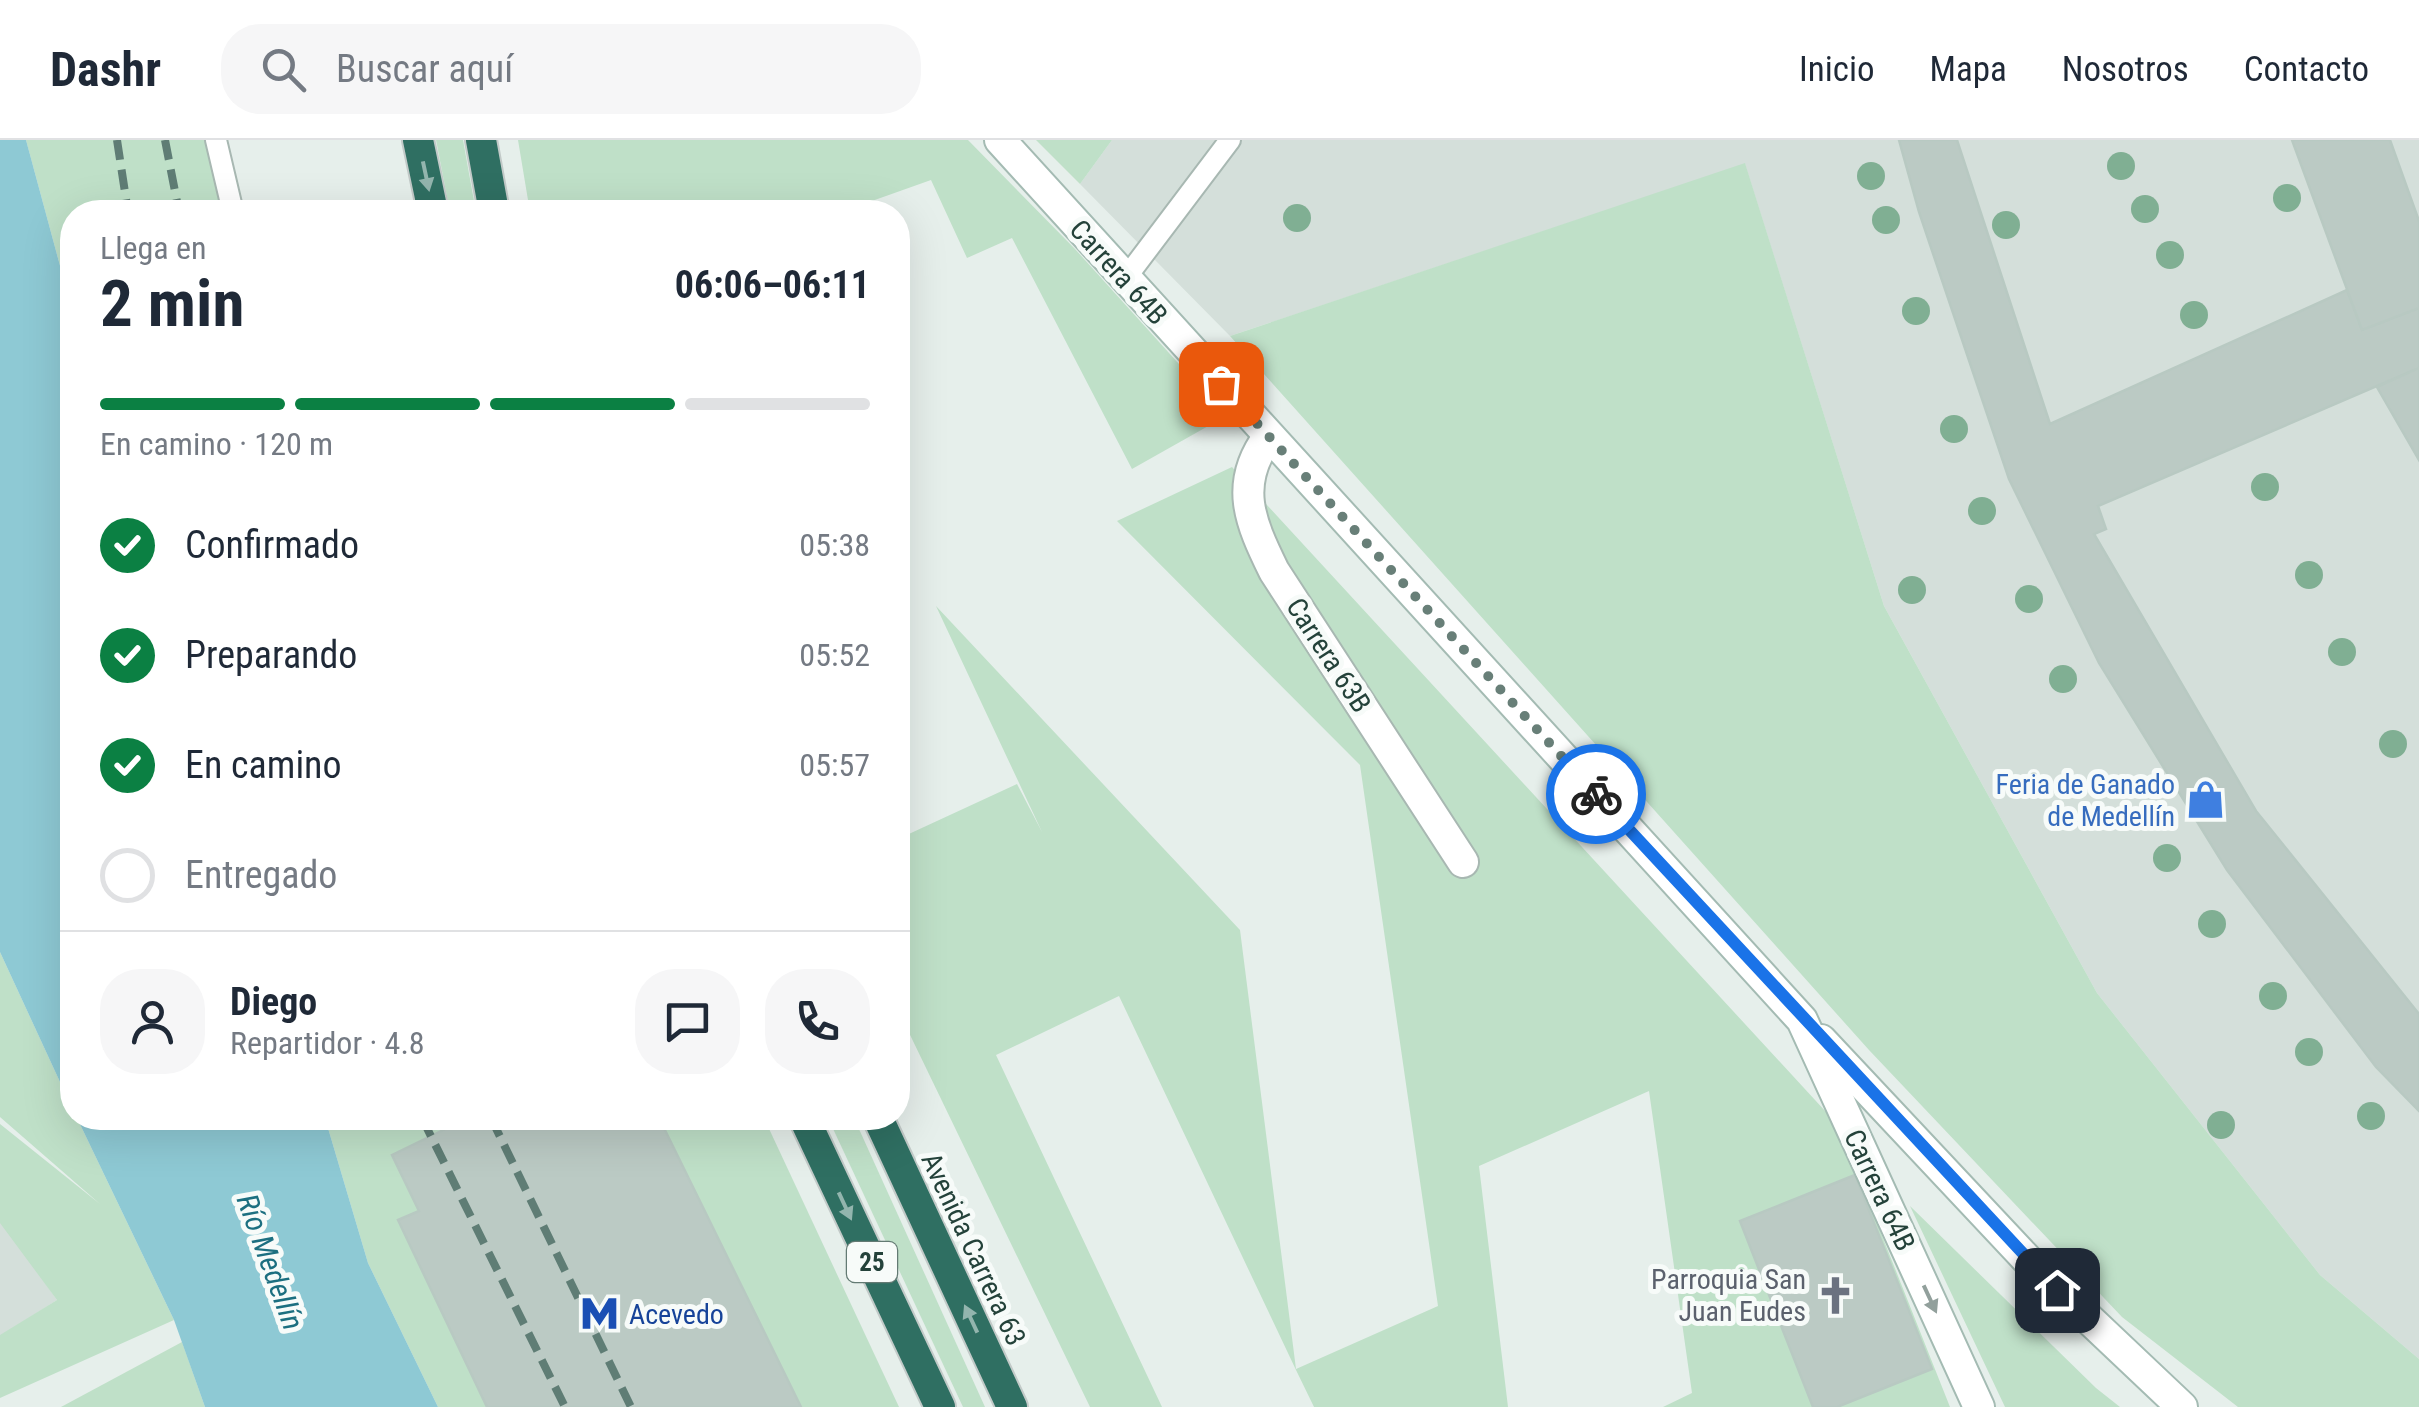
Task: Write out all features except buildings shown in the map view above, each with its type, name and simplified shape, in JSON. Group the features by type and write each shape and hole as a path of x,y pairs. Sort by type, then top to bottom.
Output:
{"highway":[{"path":"418,140 430,200"},
{"path":"481,140 492,200"},
{"name":"25","path":"810,1130 940,1407"},
{"name":"Avenida Carrera 63","path":"884,1130 1012,1407"}],"main road":[{"name":"Carrera 64B","path":"1000,140 1802,1020 1979,1407"},
{"name":"Carrera 63B","path":"1269,436 1252,458 1247,496 1254,530 1274,571 1463,862"},
{"path":"1802,1020 2048,1282 2182,1407"}],"lane":[{"path":"216,140 230,200"},
{"path":"1125,279 1230,140"}],"shaded area":[{"name":"Feria de Ganado de Medellín","path":"1112,140 2419,140 2419,1359 2320,1275 2097,993 1884,606 1745,164 1230,336 1080,184"},
{"path":"0,1219 57,1300 0,1336"}],"green space":[{"path":"26,140 207,140 220,200 60,200 60,266"},
{"path":"436,140 463,140 474,200 448,200"},
{"path":"518,140 968,140 1075,249 1226,416 1132,469 1012,238 967,258 931,180 875,200 528,200"},
{"path":"1036,140 1112,140 1080,184"},
{"path":"1745,163 1884,606 2097,993 2320,1275 2419,1359 2419,1407 2238,1407 2122,1317 1869,1050 1230,336"},
{"path":"1232,467 1838,1125 1950,1407 1663,1407 1692,1393 1649,1091 1479,1166 1508,1407 1314,1407 1119,996 996,1055 1162,1407 1090,1407 910,1035 910,833 1017,784 1042,832 936,606 1240,930 1296,1369 1438,1306 1360,765 1117,521"},
{"path":"0,952 60,1082 60,1130 83,1130 174,1320 0,1398 0,1335 57,1300 0,1223 0,1124 100,1204 0,1117"},
{"path":"329,1130 443,1130 392,1155 419,1211 398,1221 489,1407 438,1407 368,1263"},
{"path":"665,1130 770,1130 899,1407 801,1407"},
{"path":"834,1130 859,1130 985,1407 963,1407"},
{"path":"1910,1206 2096,1388 2120,1407 2005,1407"},
{"path":"182,1342 205,1407 61,1407"}],"water":[{"path":"0,140 26,140 60,266 60,1082 0,952"},
{"name":"Río Medellín","path":"83,1130 329,1130 368,1263 438,1407 205,1407 174,1320"}],"railway":[{"path":"117,140 126,200"},
{"path":"165,140 177,200"},
{"path":"428,1130 565,1407"},
{"path":"497,1130 631,1407"}],"way so far":[{"path":"1221,384 1596,794"}],"place":[{"name":"Feria de Ganado de Medellín","path":"2205,800"},
{"name":"Parroquia San Juan Eudes","path":"1836,1295"},
{"name":"Acevedo","path":"599,1314"}],"route":[{"path":"1596,794 2057,1290"}]}
